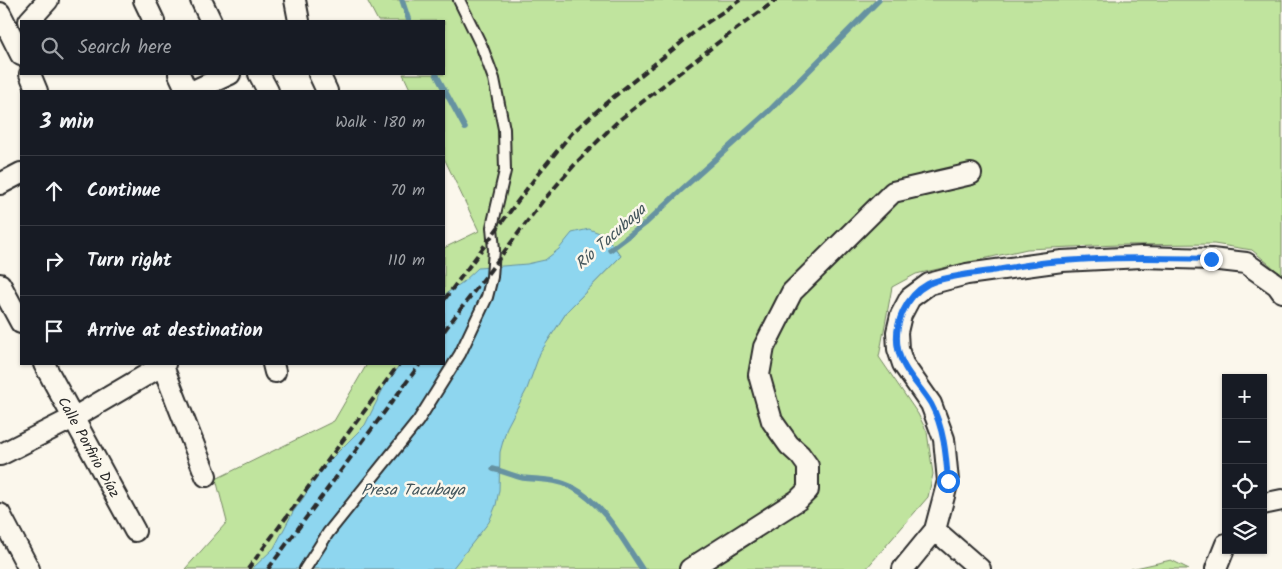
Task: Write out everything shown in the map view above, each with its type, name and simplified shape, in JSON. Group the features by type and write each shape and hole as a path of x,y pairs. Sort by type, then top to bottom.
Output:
{"street":[{"path":"30,20 48,0"},
{"path":"144,0 154,20"},
{"path":"201,0 211,20"},
{"path":"294,0 299,20"},
{"path":"0,13 19,41"},
{"path":"30,75 37,90"},
{"path":"179,75 187,90"},
{"path":"195,90 228,75"},
{"path":"260,75 267,90"},
{"path":"319,75 327,90"},
{"path":"0,184 20,174"},
{"path":"690,569 798,500 808,490 808,466 800,455 788,445 772,421 759,375 764,347 792,292 893,192 971,174"},
{"path":"903,569 935,530 948,481 944,439 931,404 903,364 898,349 897,332 901,315 910,298 929,284 967,274 1062,261 1142,257 1246,263 1276,285 1282,292"},
{"path":"0,284 20,321"},
{"name":"Calle Porfirio Díaz","path":"45,365 135,531"},
{"path":"0,455 73,418 161,365"},
{"path":"163,365 206,476"},
{"path":"1267,503 1282,500"},
{"path":"0,514 29,569"},
{"path":"935,530 980,569"},
{"path":"1216,569 1222,554"}],"lane":[{"path":"305,569 328,532 418,420 460,354 487,297 492,277 494,250 492,227 505,171 504,129 494,79 482,47 459,0"}],"green space":[{"path":"367,0 1282,0 1282,275 1252,250 1214,244 1117,245 1027,249 916,274 892,287 879,357 918,414 927,432 933,474 928,497 866,569 185,569 227,522 216,479 334,421 366,365 445,365 445,248 479,231 445,160 445,90 411,90 403,75 445,75 445,20 377,20","holes":["605,235 621,256 568,310 548,340"]},
{"path":"1171,560 1189,569 1131,569"}],"water":[{"name":"Presa Tacubaya","path":"589,229 605,235 621,256 568,310 540,353 527,389 507,427 500,452 499,490 496,505 489,522 452,569 252,569 274,548 293,512 326,464 365,425 384,387 399,365 445,365 445,294 463,282 478,268 527,264 545,260 559,249 572,233"}],"waterway":[{"path":"402,0 409,20"},
{"name":"Río Tacubaya","path":"610,250 646,223 769,111 879,0"},
{"path":"437,75 445,90"},
{"path":"445,91 465,128"},
{"path":"493,469 523,478 560,482 584,494 612,524 642,569"}],"railway":[{"path":"445,299 538,174 572,133 606,103 702,26 740,0"},
{"path":"445,330 542,202 577,162 618,121 776,0"},
{"path":"248,569 398,365"},
{"path":"268,569 419,365"}],"route":[{"path":"948,481 944,439 931,404 903,364 898,349 897,332 901,315 910,298 929,284 967,274 1062,261 1142,257 1211,259"}]}
